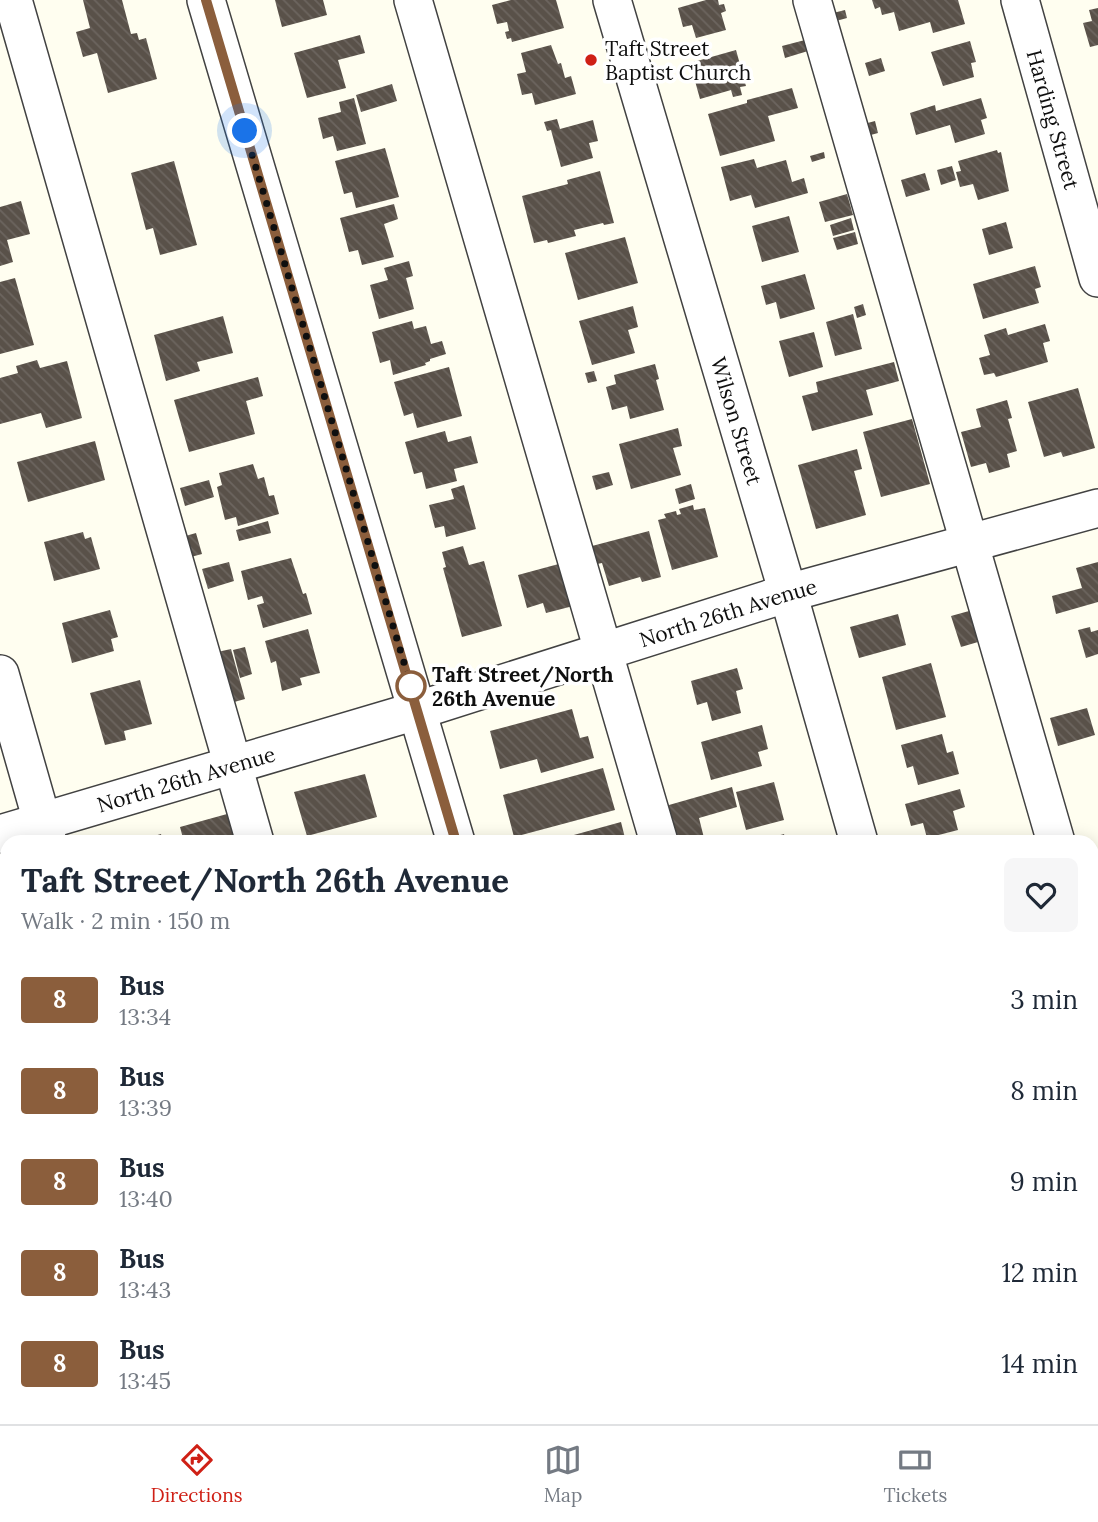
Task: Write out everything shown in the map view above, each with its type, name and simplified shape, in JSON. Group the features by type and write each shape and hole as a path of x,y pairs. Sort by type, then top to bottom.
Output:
{"street":[{"path":"13,0 253,835"},
{"path":"206,0 454,835"},
{"path":"413,0 657,835"},
{"name":"Wilson Street","path":"612,0 857,835"},
{"path":"812,0 1054,835"},
{"name":"Harding Street","path":"1020,0 1098,278"},
{"name":"North 26th Avenue","path":"0,834 45,832 232,765 419,710 788,593 1098,508"},
{"path":"0,674 45,832"}],"building":[{"path":"83,0 122,0 131,34 137,33 139,40 146,38 157,79 108,93 97,53 83,57 76,32 90,28"},
{"path":"275,0 323,0 327,15 282,27"},
{"path":"511,0 556,0 564,28 512,42 511,38 507,39 505,32 509,31 507,22 497,24 492,5"},
{"path":"706,0 718,0 719,5 724,4 726,11 721,13 726,30 696,38 692,25 683,27 678,8"},
{"path":"872,0 958,0 965,24 933,33 930,22 899,31 894,12 882,15 880,7 875,9"},
{"path":"1098,8 1098,45 1090,47 1083,23 1092,21 1089,10"},
{"path":"845,10 847,18 836,21 833,13"},
{"path":"360,35 365,53 338,60 346,88 307,98 294,53"},
{"path":"805,40 808,51 785,58 782,46"},
{"path":"970,41 976,62 971,63 974,77 943,86 931,52"},
{"path":"551,45 558,64 561,63 565,78 571,76 576,94 535,105 532,93 522,95 517,74 526,72 521,53"},
{"path":"736,50 746,86 740,87 742,95 733,97 731,90 700,99 690,63"},
{"path":"881,58 885,71 869,76 865,63"},
{"path":"392,84 397,101 361,112 356,95"},
{"path":"792,88 798,108 768,116 775,141 720,156 708,114"},
{"path":"354,98 366,144 337,151 333,136 323,139 318,118 341,112 339,102"},
{"path":"981,98 987,118 981,120 985,134 955,143 950,125 916,135 910,113 935,105 936,111"},
{"path":"557,119 560,129 593,120 598,141 589,143 593,158 561,167 551,130 547,131 544,122"},
{"path":"875,121 878,133 867,136 864,124"},
{"path":"385,148 399,197 356,208 352,192 344,194 335,161"},
{"path":"997,150 998,153 1001,152 1009,191 978,200 973,184 960,187 956,172 961,171 958,161"},
{"path":"824,152 825,158 812,162 810,156"},
{"path":"754,159 757,168 786,160 792,182 804,178 808,193 755,208 751,195 730,201 721,167"},
{"path":"174,161 197,245 160,255 153,228 146,230 131,173"},
{"path":"952,166 956,180 941,185 937,170"},
{"path":"600,171 614,223 574,230 576,236 548,243 547,240 534,243 522,196 568,184 567,180"},
{"path":"925,173 930,190 906,197 901,180"},
{"path":"847,194 853,215 825,222 819,202"},
{"path":"21,201 30,234 7,240 13,262 0,266 0,207"},
{"path":"394,204 398,219 384,224 394,257 362,265 358,250 349,252 340,218"},
{"path":"789,216 799,252 762,262 752,226"},
{"path":"851,218 854,230 833,236 830,225"},
{"path":"1006,222 1013,248 989,255 982,229"},
{"path":"855,232 858,244 837,250 833,238"},
{"path":"625,237 638,283 578,300 565,253"},
{"path":"409,261 413,276 406,278 414,309 379,319 370,285 388,280 384,268"},
{"path":"1035,266 1041,287 1035,289 1039,303 983,319 973,284"},
{"path":"805,274 815,309 780,319 776,302 766,305 761,286"},
{"path":"15,278 34,345 0,354 0,282"},
{"path":"863,304 866,315 857,318 854,307"},
{"path":"633,306 638,327 628,330 635,353 592,365 579,321"},
{"path":"853,314 862,349 835,356 826,322"},
{"path":"223,316 233,353 197,362 200,371 166,381 154,335"},
{"path":"412,321 414,329 426,326 431,344 442,341 446,354 430,359 426,365 393,375 390,360 380,363 372,332"},
{"path":"1045,324 1050,341 1043,343 1048,362 996,377 994,373 984,375 979,358 990,355 984,335 1006,328 1008,335"},
{"path":"814,332 823,367 789,377 779,341"},
{"path":"37,360 40,368 67,361 82,418 46,428 41,413 0,424 0,378 18,373 16,366"},
{"path":"894,362 899,381 866,390 873,415 812,431 802,396 818,392 816,382"},
{"path":"655,364 664,410 630,419 627,406 612,410 606,387 616,384 614,375"},
{"path":"449,367 462,416 417,428 413,413 404,416 394,382"},
{"path":"594,371 597,381 588,383 585,373"},
{"path":"258,377 263,396 246,401 255,434 189,452 174,400"},
{"path":"1078,388 1095,448 1063,457 1061,452 1044,457 1028,402"},
{"path":"1007,400 1012,418 1008,419 1017,451 1007,454 1010,467 989,473 986,463 971,467 961,432 981,427 976,409"},
{"path":"912,419 930,484 881,497 863,432"},
{"path":"678,428 682,446 673,448 681,475 631,489 619,444"},
{"path":"445,431 448,442 471,436 478,463 454,469 457,481 426,489 422,472 414,474 405,442"},
{"path":"95,441 105,480 28,502 17,462"},
{"path":"857,449 862,469 854,471 866,515 816,529 798,465"},
{"path":"253,464 258,479 264,477 269,496 274,495 279,514 238,526 236,517 225,520 217,487 222,485 219,473"},
{"path":"609,472 613,485 596,490 592,476"},
{"path":"209,480 214,497 185,506 180,488"},
{"path":"691,484 695,499 679,504 675,489"},
{"path":"464,485 476,529 446,537 444,526 435,528 429,505 454,499 451,489"},
{"path":"693,505 694,510 705,508 718,557 672,570 658,520 666,518 664,514 676,511 677,515 681,514 679,509"},
{"path":"268,521 271,533 239,541 236,530"},
{"path":"649,531 661,577 642,582 640,577 609,586 602,563 597,564 592,546"},
{"path":"83,532 85,539 91,537 100,569 54,581 44,542"},
{"path":"196,533 202,554 187,558 182,537"},
{"path":"463,546 469,565 484,561 502,626 462,637 443,568 446,567 442,552"},
{"path":"291,558 312,614 263,628 257,605 264,603 262,596 248,600 241,571"},
{"path":"229,562 234,581 208,589 202,569"},
{"path":"566,562 577,605 546,613 543,603 527,608 518,575"},
{"path":"1098,562 1098,602 1056,614 1052,596 1082,588 1076,568"},
{"path":"110,610 118,637 111,639 114,651 72,663 62,623"},
{"path":"969,611 978,642 961,647 951,616"},
{"path":"898,614 906,645 859,658 850,627"},
{"path":"1090,627 1091,632 1098,630 1098,654 1086,658 1078,630"},
{"path":"308,629 320,673 300,678 302,685 282,691 276,661 271,663 265,641"},
{"path":"245,647 252,674 240,678 233,650"},
{"path":"231,649 245,699 227,704 213,653"},
{"path":"931,663 946,717 896,730 882,677"},
{"path":"737,668 743,689 736,691 741,713 712,721 707,702 697,705 691,681"},
{"path":"140,680 152,724 124,731 126,740 105,745 90,693"},
{"path":"1087,708 1095,735 1058,746 1050,718"},
{"path":"572,709 580,738 588,736 594,758 541,773 537,759 500,769 490,731"},
{"path":"762,725 768,749 758,752 762,766 711,780 701,742"},
{"path":"942,734 947,753 953,751 959,774 918,785 913,766 907,768 901,745"},
{"path":"603,768 615,810 513,835 503,795"},
{"path":"365,774 377,817 307,835 294,792"},
{"path":"774,782 784,820 746,830 736,792"},
{"path":"732,787 737,807 699,818 703,835 670,835 662,807"},
{"path":"960,789 965,807 953,811 958,830 926,835 923,823 911,826 905,804"},
{"path":"227,814 233,835 182,835 180,827"},
{"path":"621,822 624,835 574,835"}],"bus line":[{"name":"8","path":"206,0 454,835"}],"place":[{"name":"Taft Street Baptist Church","path":"591,60"},
{"name":"Taft Street/North 26th Avenue","path":"411,686"}],"route":[{"path":"245,131 411,686"}]}
